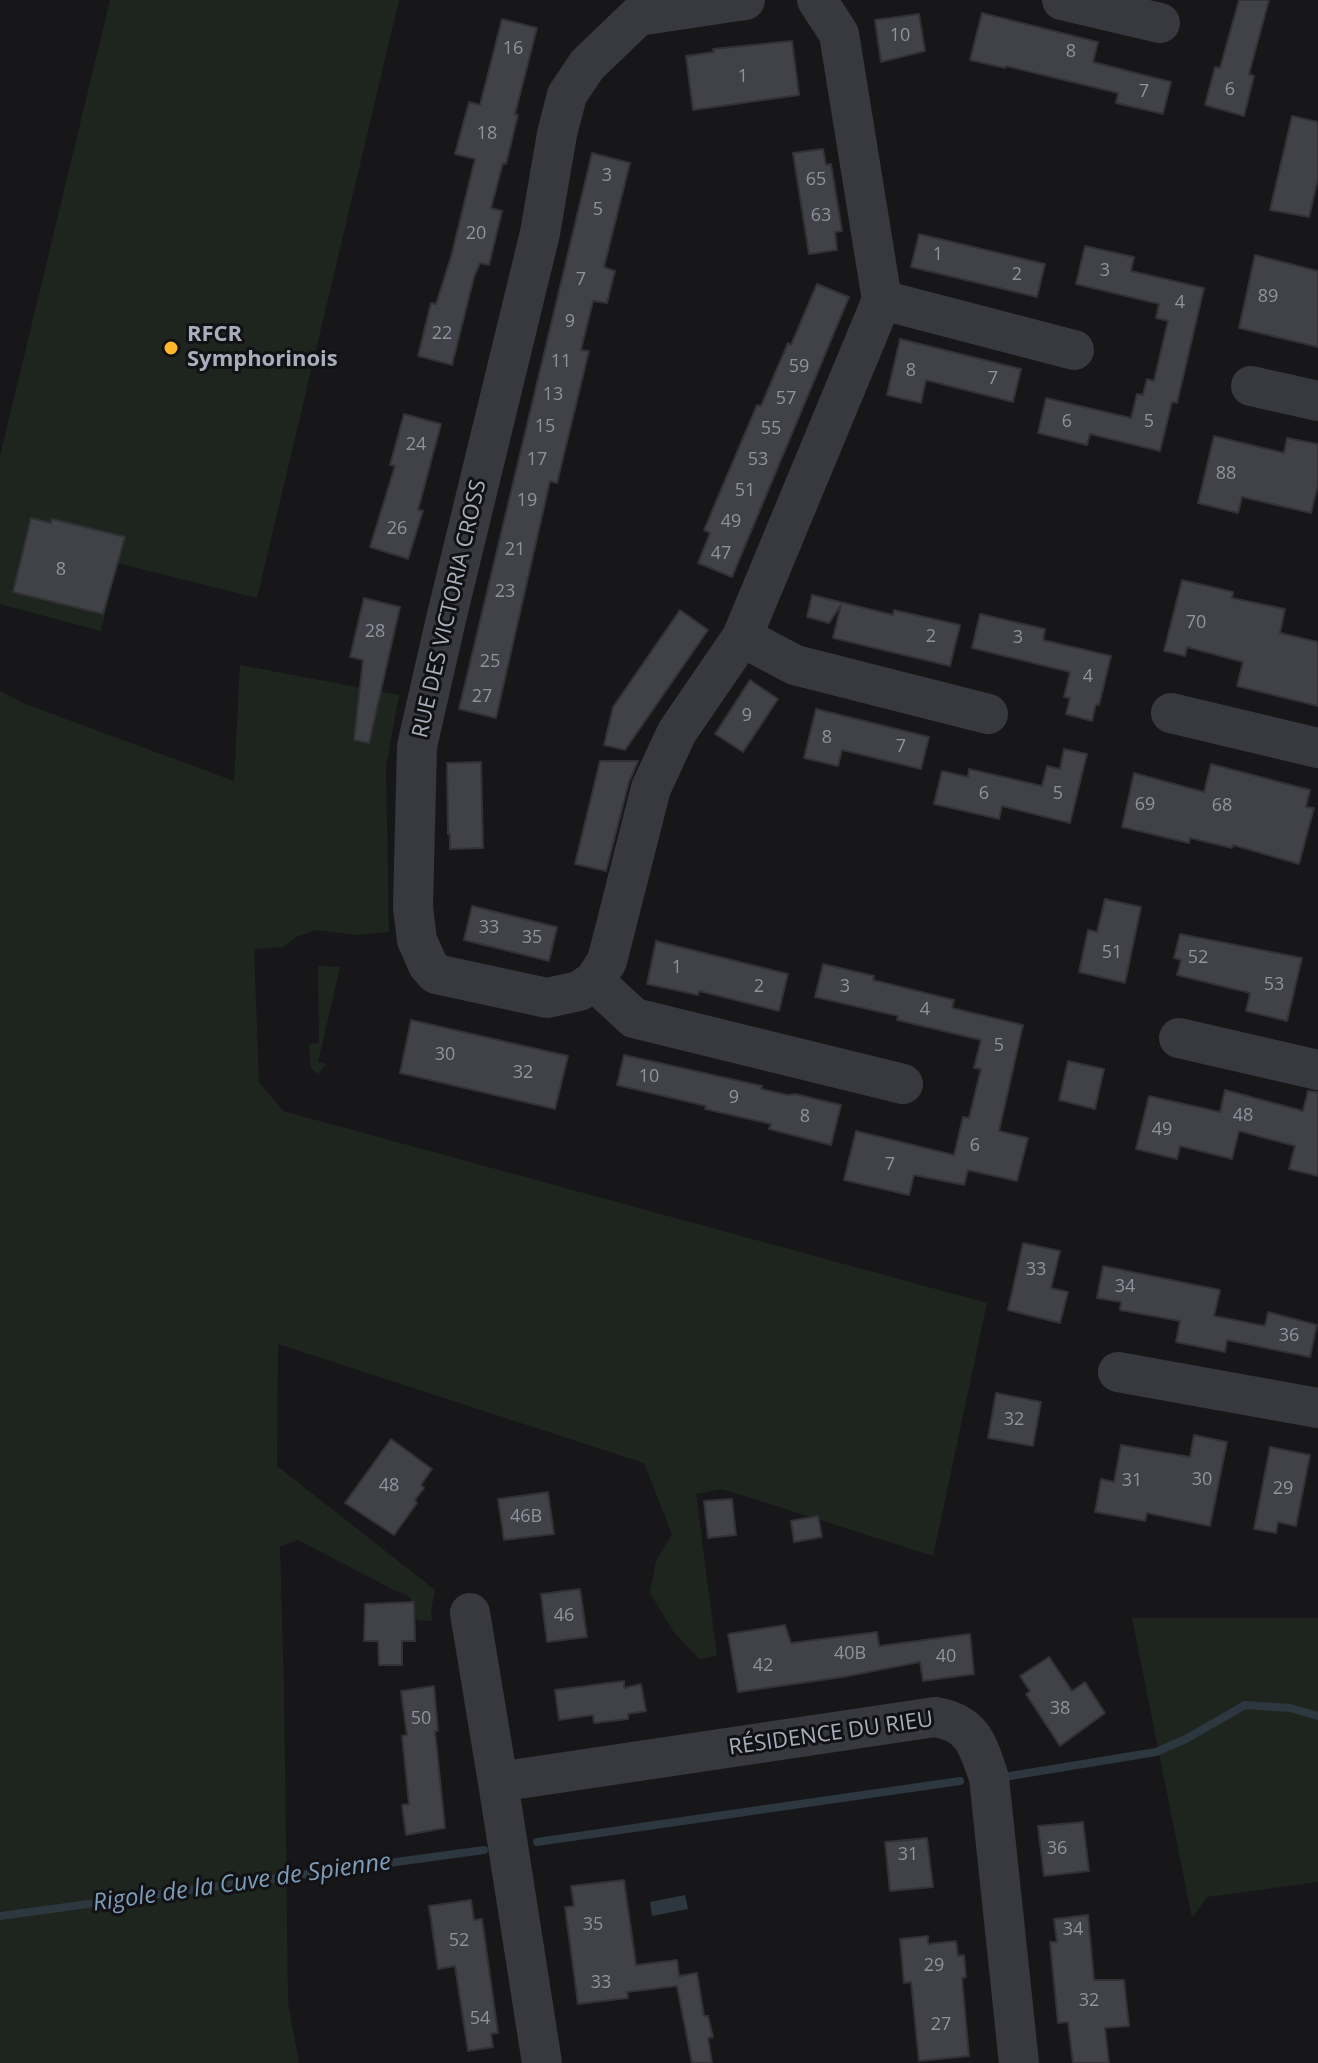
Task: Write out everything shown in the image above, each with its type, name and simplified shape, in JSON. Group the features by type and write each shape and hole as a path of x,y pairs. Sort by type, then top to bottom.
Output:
{"street":[{"name":"RUE DES VICTORIA CROSS","path":"594,981 579,991 547,998 436,974 428,965 417,940 413,907 417,746 540,233 567,95 587,65 638,16 684,4 745,0"},
{"path":"817,0 839,34 882,300 742,637 677,732 651,788 607,961 594,981 634,1018 903,1084"},
{"path":"1062,0 1160,23"},
{"path":"882,300 1074,350"},
{"path":"1251,386 1318,401"},
{"path":"742,637 795,665 988,714"},
{"path":"1171,713 1318,748"},
{"path":"1179,1038 1318,1070"},
{"path":"1118,1372 1318,1408"},
{"path":"470,1613 542,2063"},
{"name":"RÉSIDENCE DU RIEU","path":"498,1782 935,1717 952,1720 965,1728 974,1739 989,1778 1019,2063"}],"shaded area":[{"name":"RFCR Symphorinois","path":"110,0 399,0 257,598 117,563 101,631 0,604 0,456"},
{"path":"240,665 399,695 386,766 389,932 357,935 316,930 296,937 283,947 254,949 259,1082 283,1111 987,1303 933,1556 723,1489 696,1494 717,1656 699,1659 673,1631 650,1593 656,1561 672,1534 644,1463 278,1344 277,1466 435,1590 432,1621 417,1620 414,1605 406,1595 298,1540 280,1547 288,2003 299,2063 0,2063 0,691 25,704 234,781"},
{"path":"318,966 340,967 318,1062 326,1064 318,1074 311,1069 309,1044 319,1043"},
{"path":"1132,1618 1318,1618 1318,1882 1207,1897 1192,1918"},
{"path":"685,1895 688,1909 652,1916 650,1902"}],"building":[{"path":"1239,0 1269,0 1249,74 1254,76 1244,116 1205,105 1215,67 1220,68"},
{"path":"982,13 1098,42 1093,62 1171,82 1163,114 1116,103 1118,93 970,60"},
{"path":"919,14 925,51 881,62 875,20"},
{"path":"502,19 537,28 506,164 503,163 491,208 502,211 489,265 480,263 474,277 452,365 418,356 431,303 436,304 451,257 475,159 455,154 469,102 480,105"},
{"path":"792,41 799,95 693,110 686,56 714,52 713,49"},
{"path":"1292,116 1318,122 1318,179 1309,217 1270,210"},
{"path":"823,149 826,165 831,164 842,231 835,232 837,250 809,254 793,153"},
{"path":"592,153 630,163 604,267 615,271 607,303 593,301 581,350 589,351 557,483 550,481 496,718 459,709"},
{"path":"919,234 1045,264 1037,297 911,267"},
{"path":"1085,246 1134,257 1131,271 1204,288 1177,403 1172,402 1160,451 1090,434 1087,445 1038,433 1046,398 1131,418 1137,394 1143,395 1147,379 1154,381 1168,321 1156,318 1159,304 1076,284"},
{"path":"1255,255 1318,271 1318,347 1239,328"},
{"path":"817,284 849,297 732,577 698,563 710,533 704,530 757,405 761,406"},
{"path":"900,339 1021,369 1013,402 926,380 921,403 887,395"},
{"path":"404,414 441,424 418,510 423,511 408,559 370,547 395,466 390,465"},
{"path":"1214,436 1284,453 1287,438 1318,444 1318,485 1311,513 1242,497 1238,513 1198,503"},
{"path":"31,518 51,523 52,519 125,537 103,614 13,592"},
{"path":"1182,580 1233,592 1232,598 1285,609 1280,633 1318,642 1318,706 1237,686 1243,662 1187,647 1185,656 1164,651"},
{"path":"812,595 893,615 894,610 960,625 950,666 833,638 841,605 829,623 807,617"},
{"path":"364,598 400,607 369,743 354,740 363,660 350,657"},
{"path":"680,610 708,630 625,750 604,745 613,707"},
{"path":"980,614 1045,629 1043,640 1111,656 1092,721 1066,714 1070,698 1064,697 1070,672 972,648"},
{"path":"750,680 778,699 743,752 715,734"},
{"path":"816,709 929,737 921,769 842,750 838,766 804,758"},
{"path":"1064,749 1087,754 1070,823 1002,806 999,819 934,804 942,771 968,777 969,769 1042,786 1047,766 1060,769"},
{"path":"600,761 638,761 629,782 606,871 575,864"},
{"path":"481,762 483,848 450,849 447,763"},
{"path":"1211,764 1310,790 1306,807 1314,808 1299,864 1233,845 1232,848 1190,838 1189,843 1122,827 1134,773 1204,792"},
{"path":"1105,899 1141,907 1125,983 1079,972 1088,930 1097,932"},
{"path":"472,906 557,927 549,961 464,940"},
{"path":"1180,934 1302,958 1287,1021 1246,1011 1250,993 1177,975 1181,960 1174,958"},
{"path":"656,941 788,974 779,1011 699,991 698,995 647,984"},
{"path":"823,964 954,1000 952,1008 1023,1025 999,1131 1028,1138 1017,1181 968,1170 964,1185 914,1175 909,1195 844,1180 856,1131 954,1155 963,1117 969,1118 981,1069 974,1068 981,1040 897,1020 898,1016 815,997"},
{"path":"411,1020 568,1056 555,1109 400,1073"},
{"path":"624,1055 841,1105 831,1145 769,1129 771,1124 617,1085"},
{"path":"1068,1061 1104,1069 1095,1109 1059,1100"},
{"path":"1225,1090 1303,1111 1308,1091 1318,1092 1318,1176 1289,1169 1295,1146 1239,1131 1232,1159 1180,1146 1177,1159 1136,1149 1149,1096 1220,1112"},
{"path":"1023,1243 1060,1251 1051,1288 1068,1292 1060,1323 1008,1310"},
{"path":"1103,1266 1220,1290 1214,1316 1265,1326 1268,1312 1317,1325 1310,1357 1227,1340 1225,1352 1176,1342 1180,1321 1120,1310 1121,1302 1097,1298"},
{"path":"996,1393 1041,1402 1033,1446 988,1438"},
{"path":"1194,1435 1227,1442 1210,1526 1147,1513 1145,1521 1095,1512 1101,1479 1114,1482 1121,1445 1190,1457"},
{"path":"391,1439 432,1469 421,1485 424,1488 415,1500 417,1503 394,1535 345,1503"},
{"path":"1270,1447 1310,1455 1296,1526 1278,1522 1276,1533 1254,1529"},
{"path":"548,1492 554,1534 504,1540 498,1499"},
{"path":"732,1499 736,1535 708,1538 704,1501"},
{"path":"818,1516 822,1537 794,1542 791,1521"},
{"path":"580,1589 587,1637 547,1642 541,1594"},
{"path":"414,1602 415,1641 402,1641 402,1665 379,1665 378,1641 364,1641 365,1604"},
{"path":"785,1625 791,1643 877,1632 879,1646 970,1634 974,1674 923,1681 920,1662 738,1692 728,1634"},
{"path":"1049,1657 1072,1691 1085,1682 1105,1713 1060,1746 1026,1694 1030,1691 1020,1676"},
{"path":"624,1681 624,1688 641,1684 646,1711 628,1714 628,1719 594,1723 593,1715 559,1720 555,1690"},
{"path":"434,1686 438,1731 435,1731 445,1828 406,1835 402,1805 409,1804 402,1736 407,1735 401,1691"},
{"path":"1083,1822 1089,1871 1044,1876 1038,1826"},
{"path":"927,1838 933,1887 890,1891 885,1842"},
{"path":"624,1880 636,1965 677,1960 679,1976 697,1973 704,2016 708,2016 713,2037 708,2038 712,2063 692,2063 677,1986 627,1992 628,1998 578,2004 565,1907 574,1906 571,1886"},
{"path":"471,1900 474,1920 482,1919 498,2033 491,2034 493,2047 468,2051 455,1966 438,1969 429,1906"},
{"path":"1088,1915 1094,1980 1124,1980 1129,2026 1105,2028 1109,2063 1073,2063 1068,2022 1058,2023 1050,1942 1057,1942 1054,1919"},
{"path":"928,1936 928,1944 956,1941 958,1956 964,1955 966,1977 962,1978 969,2056 919,2061 911,1982 904,1983 900,1939"}],"waterway":[{"path":"1010,1776 1156,1752 1186,1739 1245,1705 1290,1708 1318,1716"},
{"path":"537,1842 960,1781"},
{"name":"Rigole de la Cuve de Spienne","path":"0,1916 484,1850"}],"place":[{"name":"RFCR Symphorinois","path":"171,348"}]}
